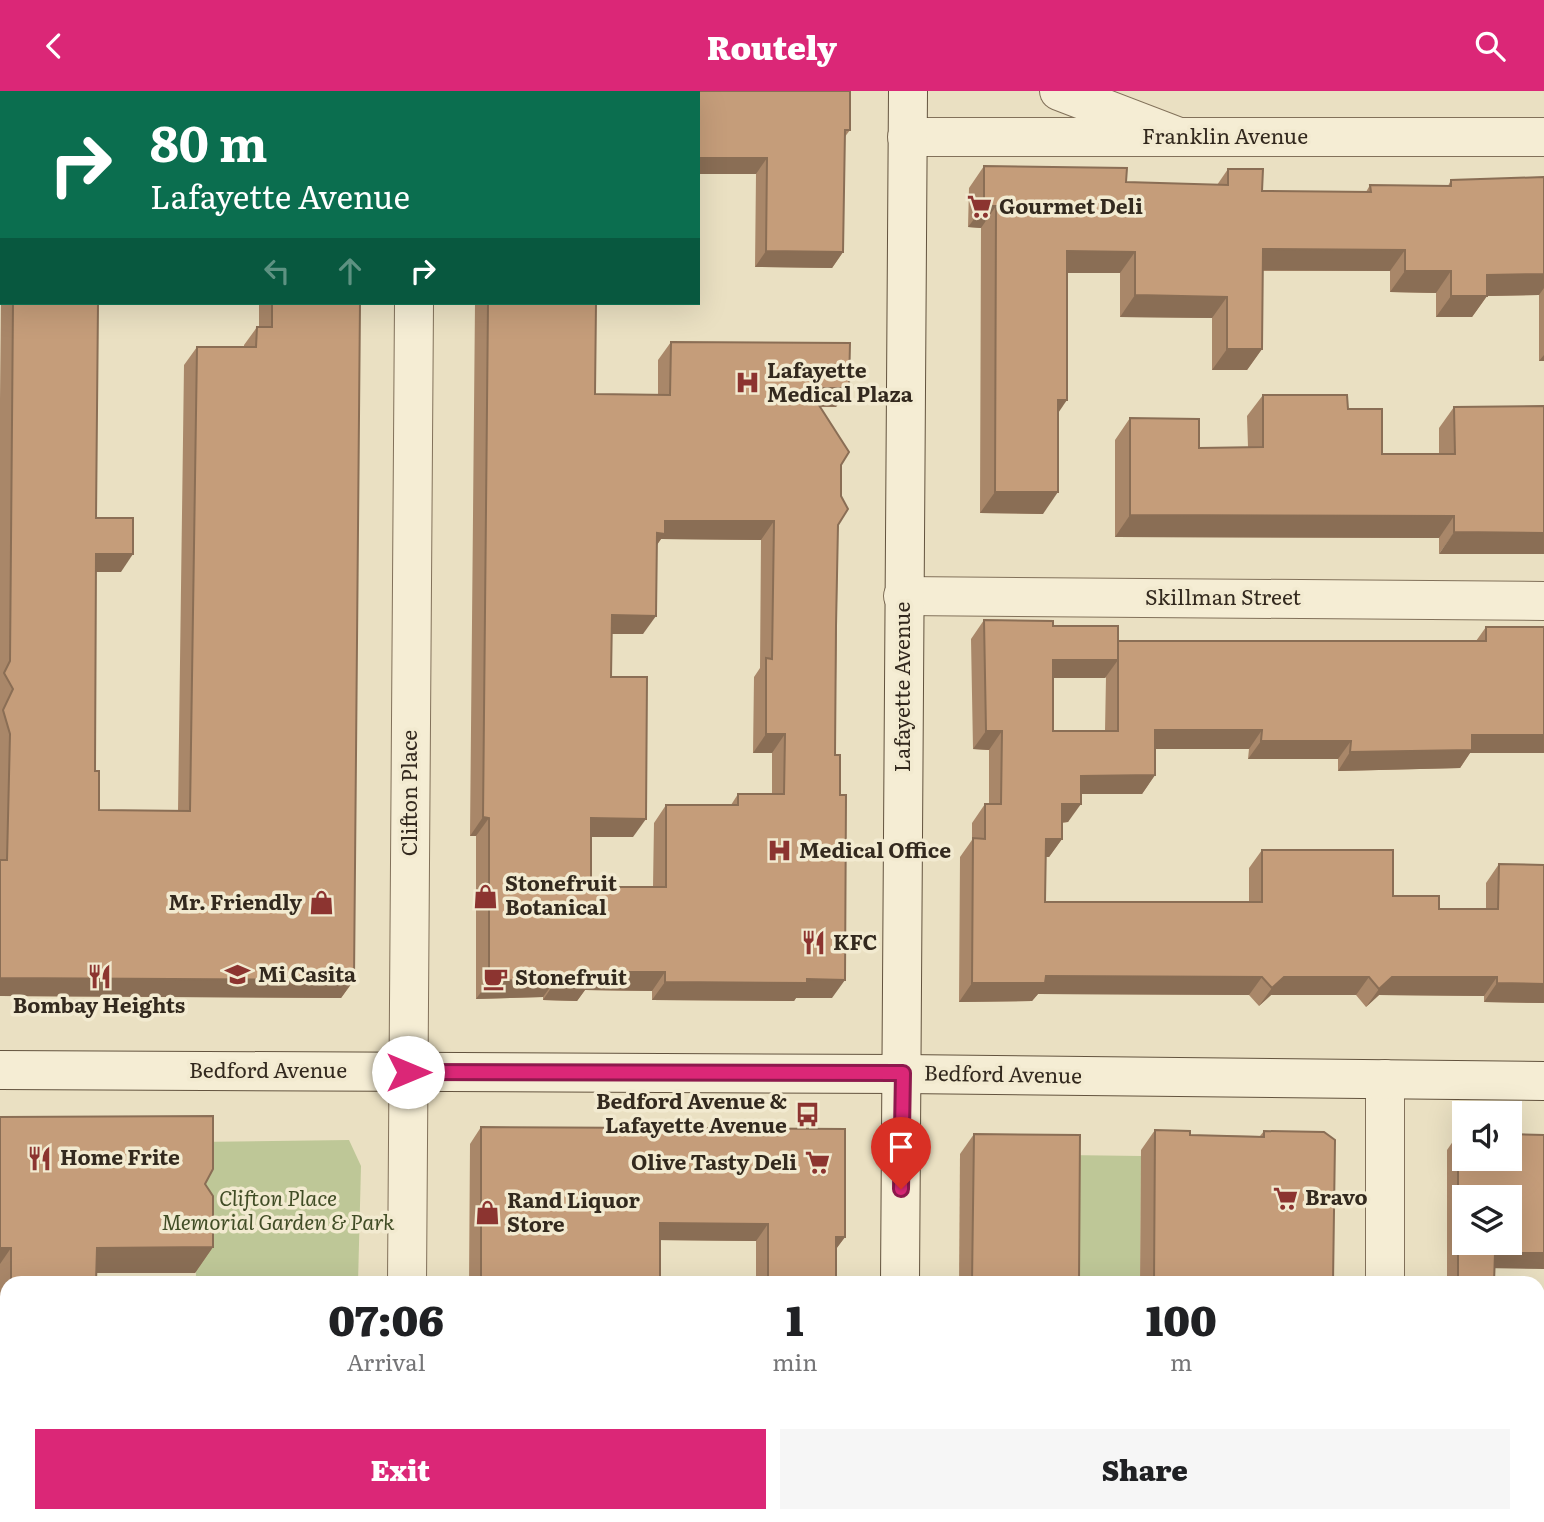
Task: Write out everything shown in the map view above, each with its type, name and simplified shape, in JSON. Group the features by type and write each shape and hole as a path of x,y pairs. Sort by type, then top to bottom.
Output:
{"main road":[{"name":"Lafayette Avenue","path":"900,1276 908,91"},
{"path":"1059,91 1179,137"},
{"name":"Franklin Avenue","path":"907,137 1544,137"},
{"name":"Clifton Place","path":"407,1276 414,305"},
{"name":"Skillman Street","path":"903,596 1544,601"},
{"name":"Bedford Avenue","path":"0,1070 903,1073 1544,1081"},
{"path":"1385,1079 1385,1276"}],"green space":[{"name":"Clifton Place Memorial Garden & Park","path":"349,1140 361,1166 358,1276 196,1276 195,1142"},
{"path":"1066,1155 1141,1156 1140,1276 1065,1276"}],"building":[{"path":"700,91 850,91 850,130 845,130 843,252 766,251 767,158 700,158"},
{"path":"984,166 1127,168 1126,182 1228,185 1228,169 1263,169 1262,191 1371,192 1370,185 1451,186 1451,180 1544,177 1544,274 1487,275 1487,296 1451,296 1451,271 1405,271 1405,250 1263,249 1262,349 1227,349 1227,297 1135,295 1135,252 1067,251 1067,400 1058,400 1058,492 995,492 996,206 984,206"},
{"path":"13,305 98,305 96,518 133,518 133,554 96,554 95,771 99,771 99,810 190,811 197,347 256,347 257,327 272,327 272,305 360,305 354,980 0,978 0,860 7,860 10,734 3,710 13,689 4,673 10,661"},
{"path":"488,305 596,305 595,394 670,395 671,342 850,343 849,388 808,388 849,452 841,465 841,496 848,509 838,525 835,755 840,755 840,795 846,795 845,980 807,979 807,983 665,982 665,972 591,972 590,982 555,982 556,979 489,981 489,818 483,817","holes":["665,521 774,521 772,659 766,658 766,734 785,734 784,794 738,794 738,805 666,805 666,887 591,887 591,818 646,819 647,677 611,677 612,615 656,616 657,533 665,534"]},
{"path":"1263,395 1347,395 1348,409 1382,409 1382,454 1455,454 1454,407 1544,406 1544,533 1454,532 1454,516 1130,515 1130,418 1199,419 1199,448 1263,447"},
{"path":"984,620 1053,621 1053,626 1118,626 1118,641 1486,641 1486,627 1544,627 1544,735 1472,735 1472,750 1350,752 1351,741 1261,741 1262,730 1155,730 1155,775 1081,776 1081,804 1062,804 1062,839 1046,839 1045,902 1262,902 1262,850 1393,850 1393,896 1439,896 1439,909 1498,909 1499,864 1544,865 1544,984 1497,983 1497,977 1392,977 1379,989 1369,977 1284,977 1272,988 1262,977 1046,976 1045,983 972,983 973,838 985,839 985,804 1001,804 1002,731 986,731","holes":["1053,660 1118,660 1118,731 1053,731"]},
{"path":"213,1116 213,1169 205,1184 213,1196 213,1247 97,1248 96,1276 11,1276 11,1248 0,1248 0,1117"},
{"path":"481,1127 845,1129 845,1237 836,1237 836,1276 768,1276 768,1224 660,1223 660,1276 481,1276"},
{"path":"1155,1130 1190,1131 1190,1135 1264,1137 1264,1131 1324,1132 1335,1140 1333,1276 1154,1276"},
{"path":"974,1134 1080,1135 1079,1276 972,1276"},
{"path":"1522,1134 1544,1135 1544,1253 1522,1253 1522,1185 1458,1185 1458,1171 1522,1171"},
{"path":"1458,1255 1495,1255 1494,1276 1458,1276"}],"place":[{"name":"Gourmet Deli","path":"979,207"},
{"name":"Lafayette Medical Plaza","path":"747,383"},
{"name":"Medical Office","path":"779,851"},
{"name":"Stonefruit Botanical","path":"485,896"},
{"name":"Mr. Friendly","path":"322,903"},
{"name":"KFC","path":"813,943"},
{"name":"Mi Casita","path":"238,975"},
{"name":"Bombay Heights","path":"99,977"},
{"name":"Stonefruit","path":"495,978"},
{"name":"Bedford Avenue & Lafayette Avenue","path":"807,1114"},
{"name":"Home Frite","path":"40,1158"},
{"name":"Olive Tasty Deli","path":"817,1163"},
{"name":"Bravo","path":"1285,1198"},
{"name":"Rand Liquor Store","path":"487,1213"}],"route":[{"path":"408,1072 903,1073 901,1189"}]}
